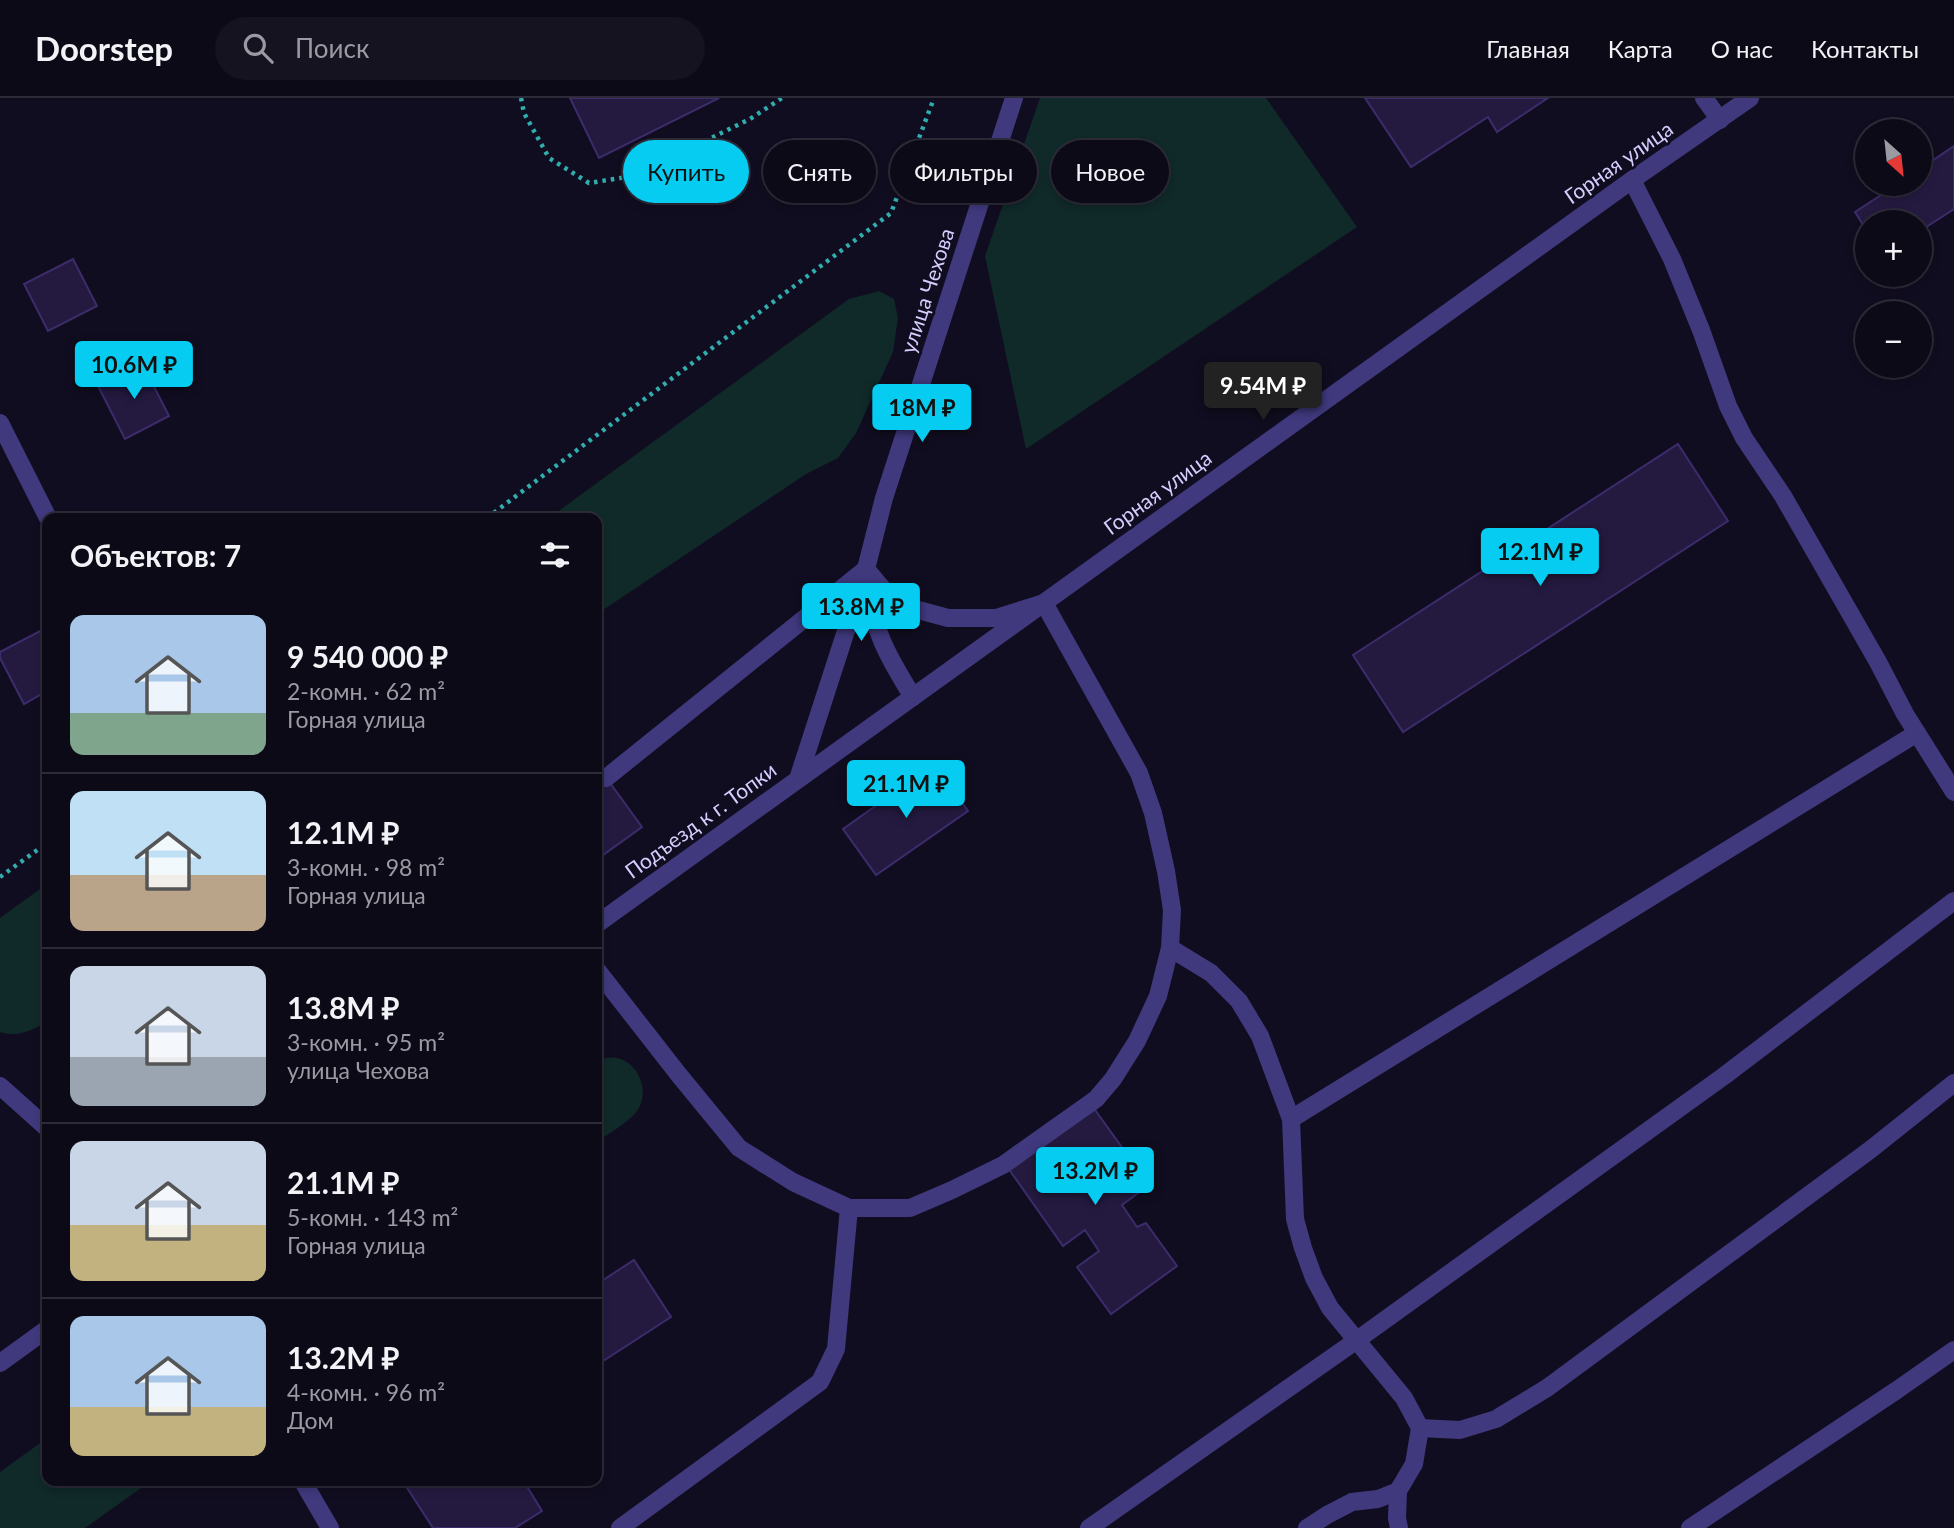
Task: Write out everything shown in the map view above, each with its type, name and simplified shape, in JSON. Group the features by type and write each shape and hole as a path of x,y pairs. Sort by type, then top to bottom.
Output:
{"street":[{"name":"улица Чехова","path":"798,779 866,569 884,498 1014,98"},
{"path":"1704,98 1720,120"},
{"name":"Горная улица","path":"798,779 1750,98"},
{"path":"1632,180 1672,259 1728,406 1744,438 1783,496 1917,733 1954,792"},
{"path":"0,423 45,513"},
{"path":"602,976 678,1075 739,1148 793,1182 849,1208 910,1208 952,1190 1003,1164 1096,1099 1113,1079 1137,1041 1158,996 1170,948 1172,911 1166,871 1153,813 1139,773 1044,603 996,618 948,618 911,608 887,594 866,569"},
{"path":"866,569 869,602 876,629 892,664 913,697"},
{"path":"606,778 866,569"},
{"path":"1292,1119 1917,733"},
{"name":"Подъезд к г. Топки","path":"602,920 798,779"},
{"path":"1089,1528 1357,1340 1724,1076 1954,901"},
{"path":"1170,948 1211,973 1239,1001 1260,1036 1292,1119 1295,1219 1314,1279 1330,1308 1404,1398 1420,1428 1414,1464 1398,1491 1399,1528"},
{"path":"1420,1428 1460,1430 1496,1419 1547,1388 1870,1150 1954,1083"},
{"path":"0,1086 42,1124"},
{"path":"620,1528 820,1382 836,1349 849,1208"},
{"path":"0,1363 42,1333"},
{"path":"1690,1528 1897,1391 1954,1350"},
{"path":"306,1486 330,1528"},
{"path":"1307,1528 1352,1502 1378,1499 1398,1491"}],"path":[{"path":"522,98 524,113 549,158 589,183 633,176 750,119 782,98"},
{"path":"494,513 891,213 934,98"},
{"path":"0,877 42,847"}],"green space":[{"path":"1040,98 1266,98 1357,227 1026,449 985,256 1003,203 1037,203 1037,140 1025,140"},
{"path":"879,291 894,299 898,318 893,352 856,433 838,458 806,474 602,611 602,513 556,513 849,299"},
{"path":"42,888 42,1024 19,1034 0,1032 0,918"},
{"path":"617,1058 632,1066 640,1080 643,1096 637,1111 624,1124 602,1139 602,1060"},
{"path":"42,1442 42,1486 144,1486 85,1528 0,1528 0,1472"}],"building":[{"path":"570,98 719,98 635,140 623,140 623,146 599,158"},
{"path":"1365,98 1548,98 1497,132 1488,117 1411,167"},
{"path":"1954,146 1954,209 1932,223 1932,210 1858,210 1880,196 1932,196 1932,161"},
{"path":"73,259 97,306 48,331 24,284"},
{"path":"142,363 169,416 125,439 98,386"},
{"path":"1678,444 1728,521 1403,732 1353,655"},
{"path":"42,630 42,694 24,704 0,658 0,652"},
{"path":"935,764 968,811 876,875 843,829"},
{"path":"602,772 642,827 602,854"},
{"path":"1093,1107 1149,1185 1122,1205 1137,1227 1146,1223 1177,1266 1111,1314 1077,1267 1099,1251 1085,1230 1063,1246 1008,1168"},
{"path":"634,1260 671,1317 602,1362 602,1281"},
{"path":"406,1486 527,1486 542,1511 515,1528 433,1528"}]}
